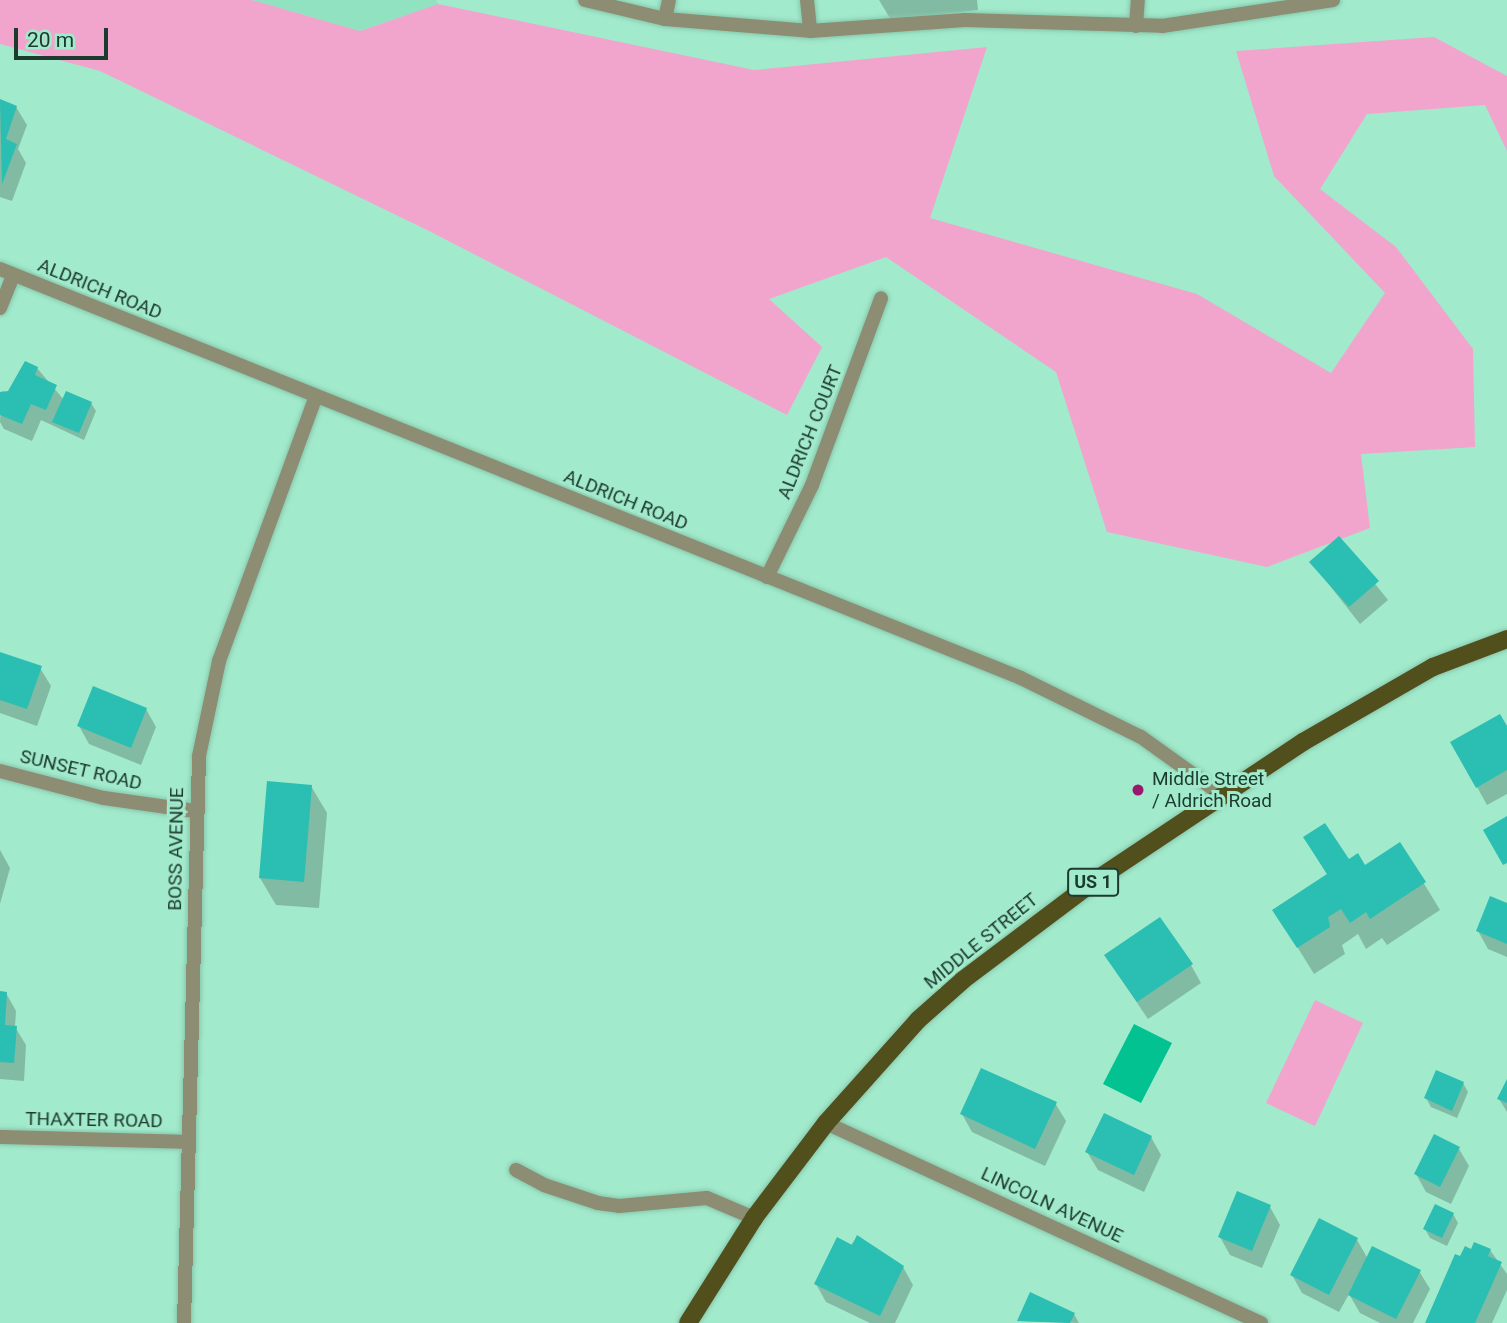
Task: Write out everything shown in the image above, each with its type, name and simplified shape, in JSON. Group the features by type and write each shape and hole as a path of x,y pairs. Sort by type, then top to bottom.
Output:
{"main road":[{"name":"MIDDLE STREET","path":"688,1323 754,1218 826,1123 918,1020 963,980 1029,927 1222,795 1398,685 1468,652 1507,639"}],"street":[{"path":"584,0 665,19 810,31 965,20 1136,26 1184,23 1333,0"},
{"path":"665,19 669,0"},
{"path":"807,0 810,31"},
{"path":"1136,26 1138,0"},
{"path":"0,308 7,272"},
{"name":"ALDRICH ROAD","path":"7,272 1065,697 1152,744 1222,795"},
{"name":"ALDRICH COURT","path":"767,577 812,485 881,298"},
{"name":"BOSS AVENUE","path":"184,1323 186,1142 195,811 199,755 219,661 316,396"},
{"name":"SUNSET ROAD","path":"0,771 104,798 195,811"},
{"name":"LINCOLN AVENUE","path":"826,1123 1261,1323"},
{"name":"THAXTER ROAD","path":"0,1137 186,1142"},
{"path":"516,1170 544,1185 598,1203 619,1206 707,1198 754,1218"}],"shaded area":[{"path":"0,0 252,0 360,31 438,4 754,70 987,47 930,218 1197,294 1331,373 1385,293 1274,176 1236,51 1434,37 1507,76 1507,151 1485,105 1367,114 1320,189 1396,247 1473,349 1475,447 1361,454 1370,528 1267,567 1107,532 1056,372 886,257 769,299 822,347 787,415 429,231 100,71 0,44"},
{"path":"252,0 436,0 438,4 360,31"},
{"path":"1315,1000 1363,1023 1315,1126 1266,1103"},
{"path":"1134,1024 1172,1043 1141,1103 1103,1084"}],"building":[{"path":"0,99 17,106 6,139 17,144 2,184"},
{"path":"25,361 38,367 35,375 57,385 46,410 31,404 22,424 0,415 0,392 8,391"},
{"path":"66,391 92,402 79,433 52,422"},
{"path":"1339,536 1379,581 1349,607 1309,562"},
{"path":"0,652 42,666 27,709 0,700"},
{"path":"93,686 147,708 131,748 77,726"},
{"path":"1500,714 1507,726 1507,770 1476,788 1450,742"},
{"path":"267,781 312,785 304,882 259,878"},
{"path":"1507,816 1507,863 1503,865 1483,830"},
{"path":"1325,823 1349,859 1358,853 1365,865 1400,842 1426,882 1370,919 1366,912 1350,923 1341,909 1328,917 1330,927 1297,948 1272,910 1327,874 1303,837"},
{"path":"1490,896 1507,903 1507,944 1476,931"},
{"path":"1160,917 1193,964 1137,1002 1104,955"},
{"path":"0,991 7,992 5,1025 17,1026 14,1063 0,1062"},
{"path":"981,1068 1057,1102 1035,1149 960,1114"},
{"path":"1436,1070 1464,1082 1452,1111 1424,1098"},
{"path":"1507,1079 1507,1103 1497,1099"},
{"path":"1104,1113 1152,1136 1134,1175 1085,1152"},
{"path":"1434,1134 1460,1147 1440,1187 1414,1174"},
{"path":"1237,1191 1271,1205 1252,1251 1218,1237"},
{"path":"1435,1204 1454,1213 1442,1238 1423,1229"},
{"path":"1319,1218 1358,1238 1329,1295 1290,1275"},
{"path":"857,1235 904,1266 880,1316 814,1284 837,1237 852,1245"},
{"path":"1474,1242 1491,1249 1488,1256 1502,1262 1475,1323 1425,1323 1455,1254 1460,1256 1465,1246 1471,1249"},
{"path":"1372,1246 1421,1270 1396,1319 1348,1295"},
{"path":"1030,1292 1075,1313 1070,1323 1017,1321"}],"place":[{"name":"Middle Street / Aldrich Road","path":"1138,790"}]}
